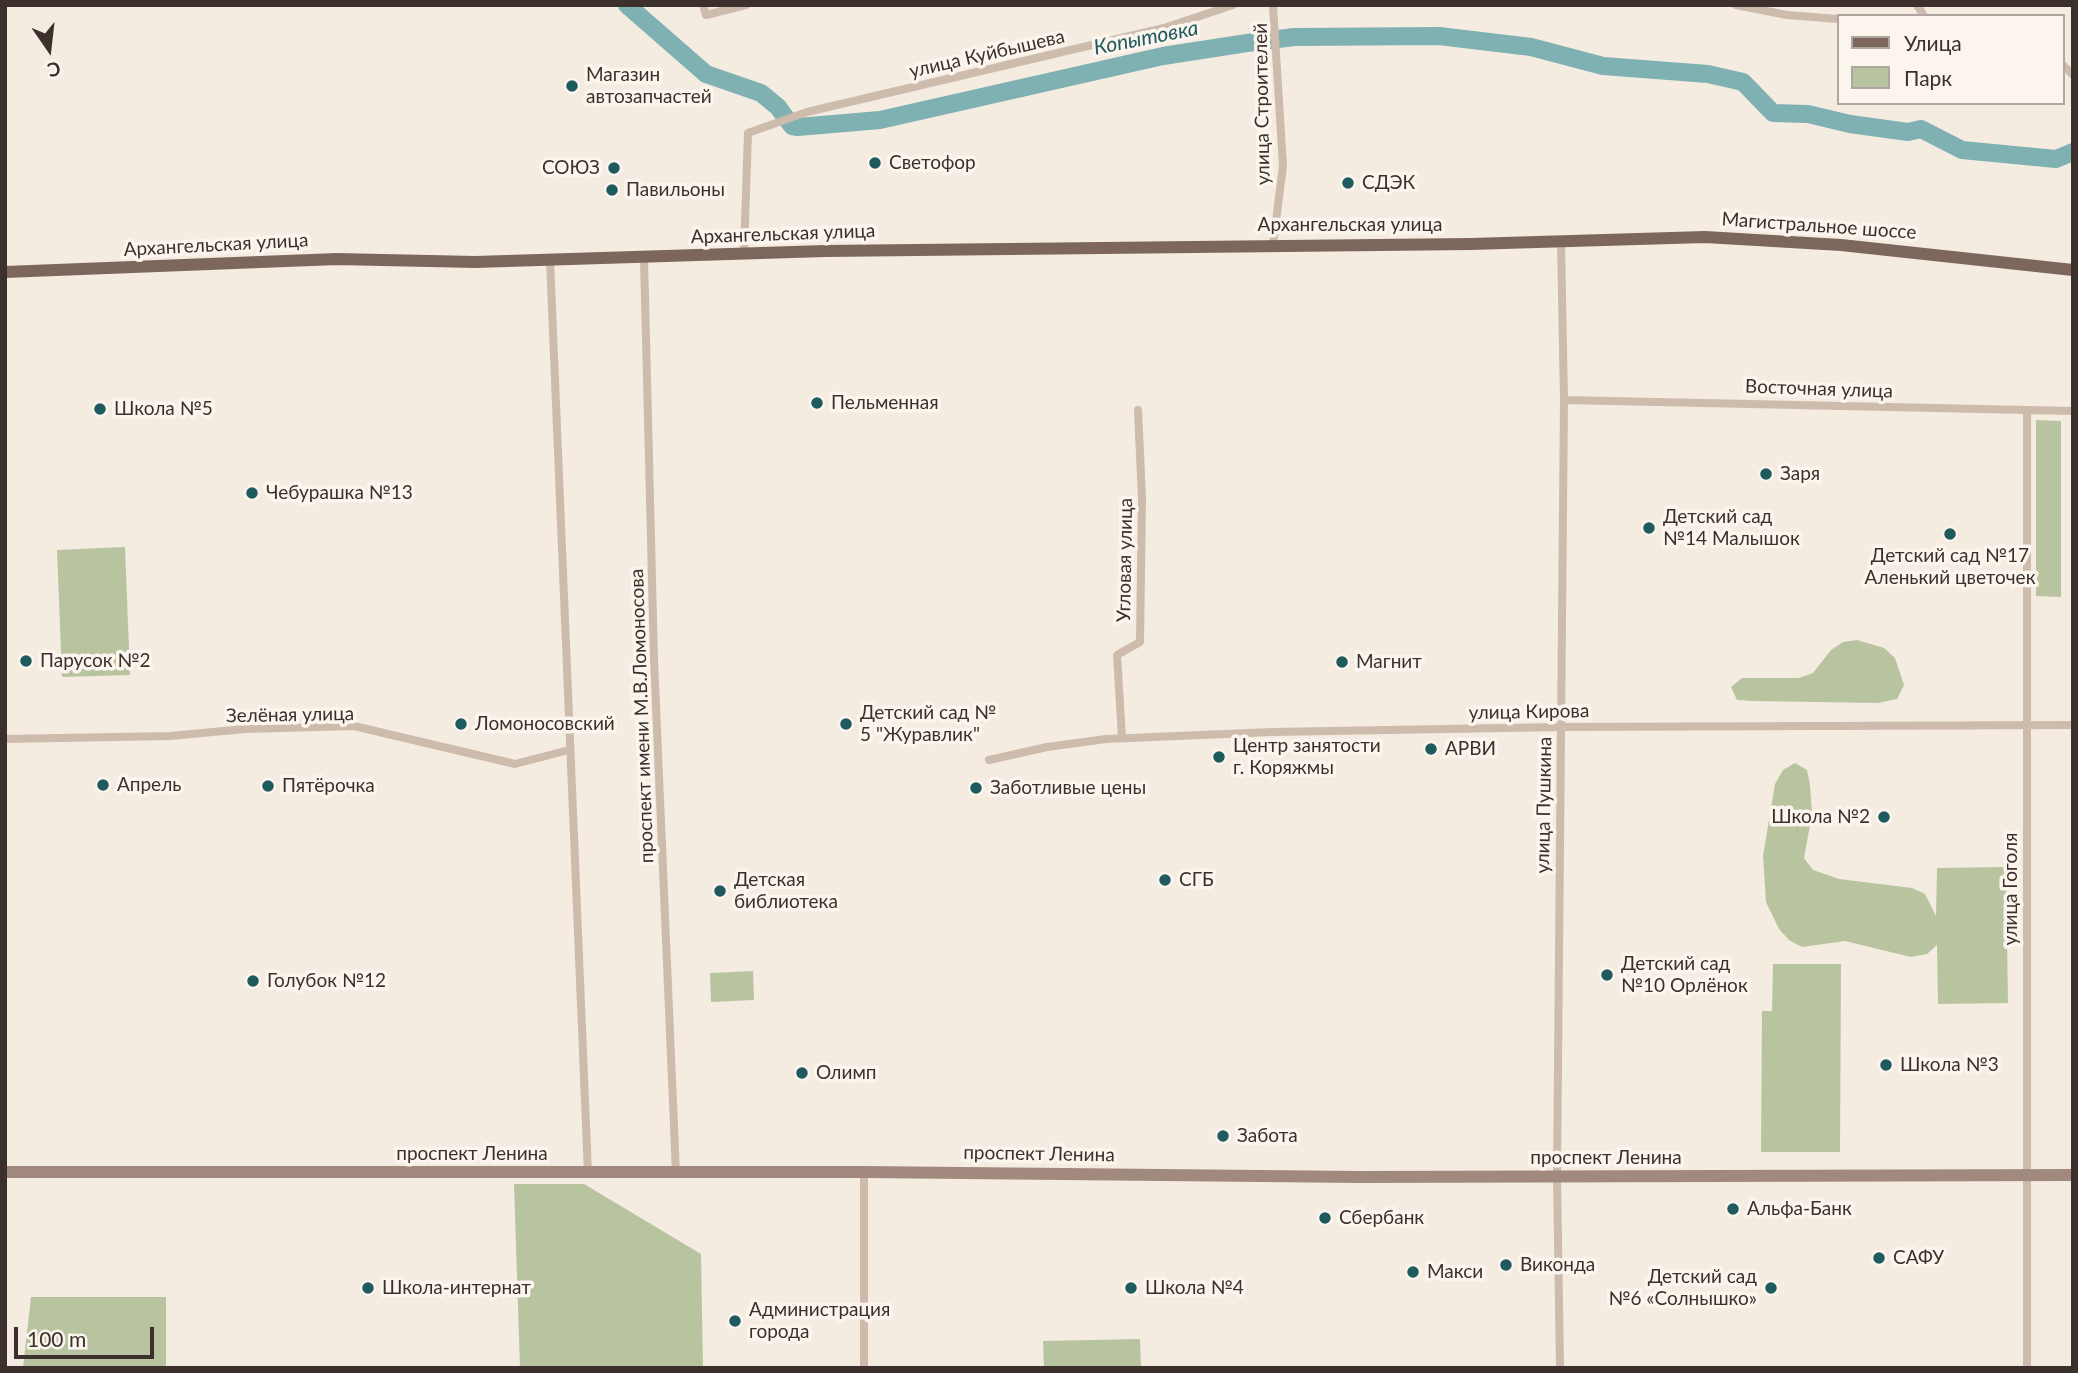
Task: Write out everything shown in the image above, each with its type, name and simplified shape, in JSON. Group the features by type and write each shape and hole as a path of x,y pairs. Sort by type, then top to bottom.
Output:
{"main road":[{"name":"Магистральное шоссе","path":"1562,242 1641,238 1755,239 1923,253 2073,270"},
{"name":"Архангельская улица","path":"5,272 337,259 550,260 744,253 1562,242"}],"street":[{"path":"702,5 705,15 746,5"},
{"name":"улица Куйбышева","path":"744,253 748,133 807,111 1164,27 1233,5"},
{"name":"улица Строителей","path":"1273,5 1277,30 1283,166 1273,244"},
{"path":"1736,5 1787,15 1836,19"},
{"name":"улица Пушкина","path":"1560,1368 1558,1176 1564,400 1562,242"},
{"name":"проспект имени М.В.Ломоносова","path":"644,258 654,659 676,1173"},
{"path":"550,260 588,1173"},
{"name":"Восточная улица","path":"1564,400 2073,411"},
{"name":"Угловая улица","path":"1122,738 1117,655 1140,642 1142,498 1138,410"},
{"name":"улица Гоголя","path":"2027,411 2027,1368"},
{"name":"улица Кирова","path":"989,760 1046,747 1122,738 1561,727 2073,725"},
{"name":"Зелёная улица","path":"5,739 170,736 245,729 354,726 515,764 569,750"},
{"name":"проспект Ленина","path":"5,1172 2073,1175"},
{"path":"864,1172 864,1368"}],"green space":[{"path":"2036,420 2061,421 2061,597 2036,596"},
{"path":"125,547 130,675 62,677 57,550"},
{"path":"1857,640 1884,648 1895,658 1904,685 1897,699 1878,703 1737,700 1731,687 1742,678 1799,678 1813,673 1831,650 1843,642"},
{"path":"1795,763 1807,770 1810,785 1812,814 1804,858 1813,870 1839,879 1912,888 1925,894 1936,916 1937,868 2006,867 2008,1003 1938,1004 1937,945 1927,954 1911,957 1845,941 1802,947 1789,940 1779,929 1766,902 1763,856 1775,784 1783,770"},
{"path":"1773,964 1841,964 1840,1152 1761,1152 1762,1011 1772,1011"},
{"path":"753,971 754,1000 711,1002 710,973"},
{"path":"514,1184 584,1184 701,1254 703,1368 520,1368"},
{"path":"31,1297 166,1297 166,1368 23,1368"},
{"path":"1140,1339 1141,1368 1044,1368 1043,1341"}],"waterway":[{"name":"Копытовка","path":"627,5 706,74 761,93 778,107 792,126 798,127 880,120 1163,56 1247,43 1294,37 1439,36 1531,47 1603,66 1708,74 1743,82 1773,113 1808,114 1850,124 1908,132 1921,129 1962,150 2056,159 2073,152"}],"place":[{"name":"Магазин автозапчастей","path":"572,86"},
{"name":"Светофор","path":"875,163"},
{"name":"СОЮЗ","path":"614,168"},
{"name":"СДЭК","path":"1348,183"},
{"name":"Павильоны","path":"612,190"},
{"name":"Пельменная","path":"817,403"},
{"name":"Школа №5","path":"100,409"},
{"name":"Заря","path":"1766,474"},
{"name":"Чебурашка №13","path":"252,493"},
{"name":"Детский сад №14 Малышок","path":"1649,528"},
{"name":"Детский сад №17 Аленький цветочек","path":"1950,534"},
{"name":"Парусок №2","path":"26,661"},
{"name":"Магнит","path":"1342,662"},
{"name":"Ломоносовский","path":"461,724"},
{"name":"Детский сад № 5 \"Журавлик\"","path":"846,724"},
{"name":"АРВИ","path":"1431,749"},
{"name":"Центр занятости г. Коряжмы","path":"1219,757"},
{"name":"Апрель","path":"103,785"},
{"name":"Пятёрочка","path":"268,786"},
{"name":"Заботливые цены","path":"976,788"},
{"name":"Школа №2","path":"1884,817"},
{"name":"СГБ","path":"1165,880"},
{"name":"Детская библиотека","path":"720,891"},
{"name":"Детский сад №10 Орлёнок","path":"1607,975"},
{"name":"Голубок №12","path":"253,981"},
{"name":"Школа №3","path":"1886,1065"},
{"name":"Олимп","path":"802,1073"},
{"name":"Забота","path":"1223,1136"},
{"name":"Альфа-Банк","path":"1733,1209"},
{"name":"Сбербанк","path":"1325,1218"},
{"name":"САФУ","path":"1879,1258"},
{"name":"Виконда","path":"1506,1265"},
{"name":"Макси","path":"1413,1272"},
{"name":"Школа-интернат","path":"368,1288"},
{"name":"Школа №4","path":"1131,1288"},
{"name":"Детский сад №6 «Солнышко»","path":"1771,1288"},
{"name":"Администрация города","path":"735,1321"}]}
